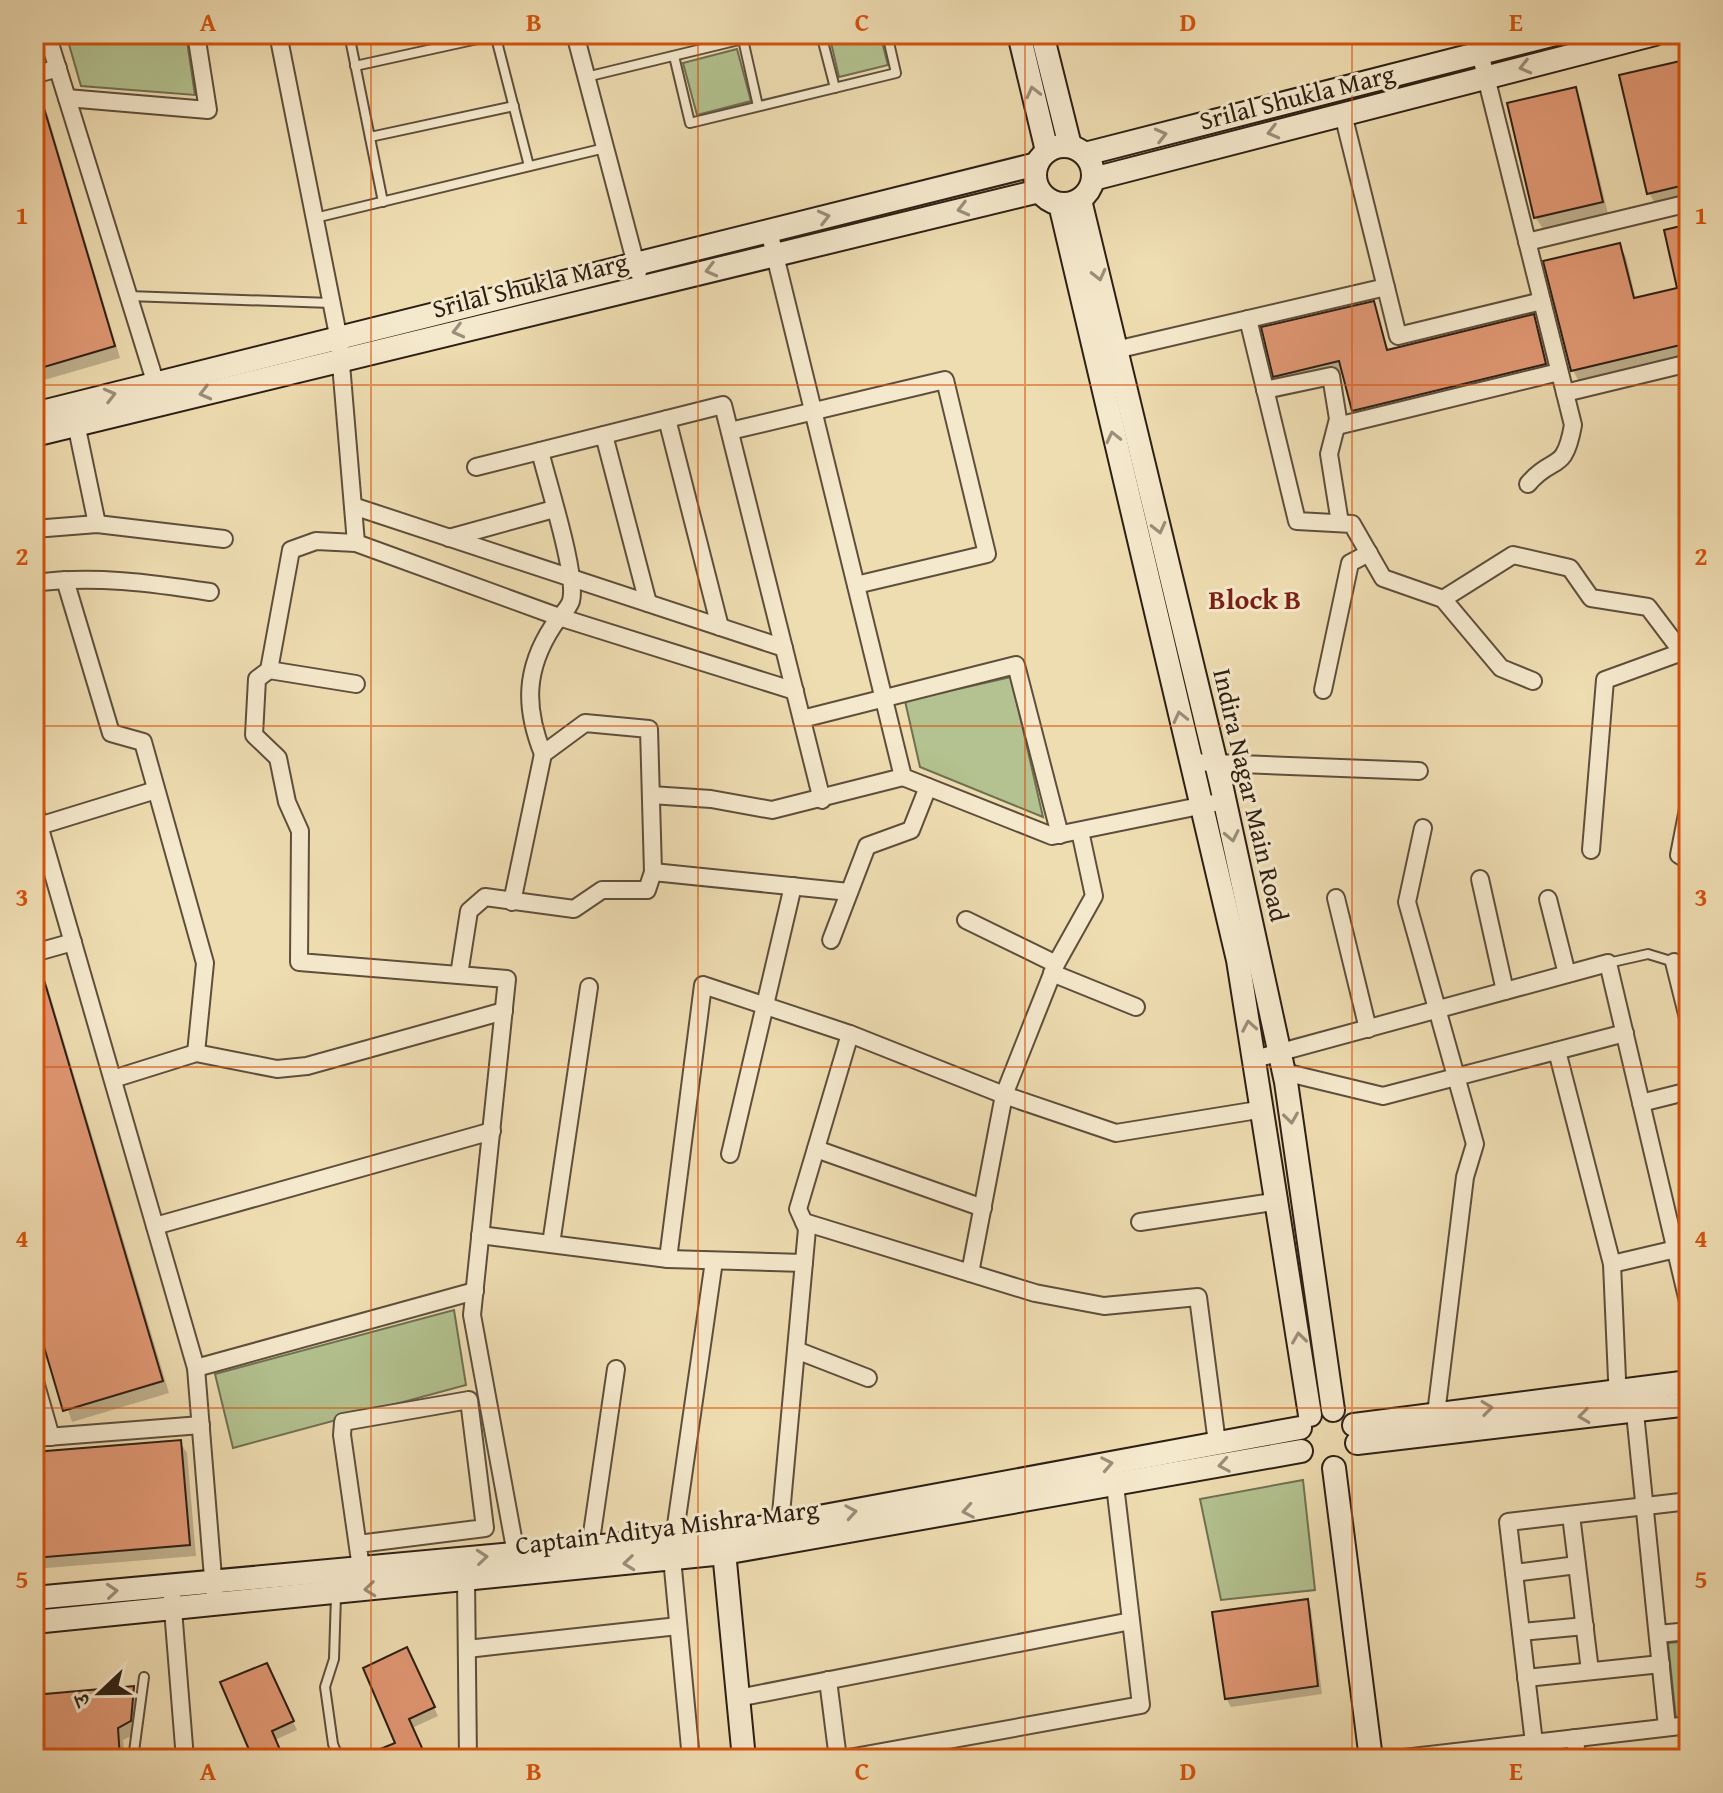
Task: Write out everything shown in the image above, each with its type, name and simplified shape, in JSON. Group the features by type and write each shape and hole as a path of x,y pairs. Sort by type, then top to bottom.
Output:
{"street":[{"path":"47,34 158,394"},
{"path":"67,98 208,110 196,34"},
{"path":"278,34 339,350 356,543"},
{"path":"575,34 642,287"},
{"path":"1019,34 1042,157 1035,181 1039,191 1070,202 1093,179 1093,168 1077,150 1042,34"},
{"name":"Srilal Shukla Marg","path":"1077,150 1555,34"},
{"name":"Srilal Shukla Marg","path":"1093,179 1655,34"},
{"path":"1480,53 1573,425 1568,454 1557,464 1537,473 1528,484"},
{"path":"34,75 58,68"},
{"path":"1343,114 1398,336 1542,301"},
{"path":"1042,157 1077,150"},
{"name":"Srilal Shukla Marg","path":"339,350 636,265 1042,157"},
{"name":"Srilal Shukla Marg","path":"34,414 74,414 339,350 642,287 1039,191"},
{"name":"Indira Nagar Main Road","path":"1070,202 1116,349 1216,765 1282,1062 1333,1410"},
{"name":"Indira Nagar Main Road","path":"1070,202 1094,355 1238,960 1279,1201 1305,1421"},
{"path":"1527,242 1689,203"},
{"path":"769,231 903,777"},
{"path":"1094,355 1386,287"},
{"path":"1248,319 1297,521 1352,524 1383,578 1443,599 1501,668 1533,681"},
{"path":"1565,393 1689,363"},
{"path":"1337,426 1559,372"},
{"path":"1265,390 1331,376 1337,426 1329,454 1340,523"},
{"path":"730,431 945,380 987,554 856,585"},
{"path":"476,467 723,405 822,800"},
{"path":"74,414 97,524"},
{"name":"Srilal Shukla Marg","path":"34,435 74,414"},
{"path":"667,419 720,627"},
{"path":"604,435 648,603"},
{"path":"512,902 543,754 533,730 527,691 536,657 559,617 571,603 571,578 540,451"},
{"path":"353,506 784,648"},
{"path":"449,538 554,509"},
{"path":"34,529 97,524 224,539"},
{"path":"516,1554 472,1315 507,979 299,962 300,831 287,802 278,758 254,735 257,679 269,670 291,550 316,541 356,543 559,617 795,691"},
{"path":"1323,690 1350,563 1369,553"},
{"path":"1443,599 1513,555 1527,558 1570,568 1591,598 1648,607 1686,654 1605,680 1591,850"},
{"path":"34,583 65,580 144,581 210,592"},
{"path":"65,580 111,733 143,742 205,963 196,1053"},
{"path":"802,719 1016,665 1060,835"},
{"path":"269,670 356,684"},
{"path":"459,975 469,911 485,897 574,909 602,890 647,890 653,872 649,729 585,723 543,754"},
{"path":"1190,762 1419,771"},
{"path":"651,795 711,799 772,810 822,800 903,777 1052,836 1224,801"},
{"path":"831,940 867,846 911,830 928,787"},
{"path":"39,826 156,790"},
{"path":"1689,804 1679,855 1689,861"},
{"path":"34,808 196,1368 214,1593"},
{"path":"1423,828 1407,902 1475,1144 1465,1177 1436,1414"},
{"path":"970,1273 1004,1095 1054,968 1094,896 1080,831"},
{"path":"653,872 849,892"},
{"path":"1480,879 1505,991"},
{"path":"730,1154 793,886"},
{"path":"1336,898 1368,1029"},
{"path":"1548,899 1567,974"},
{"path":"966,920 1054,968 1136,1007"},
{"path":"34,953 73,942"},
{"path":"1681,961 1688,1018"},
{"path":"1282,1062 1368,1029 1608,963 1689,1306"},
{"path":"668,1259 703,985 850,1034 1004,1095 1116,1133 1264,1109"},
{"path":"551,1244 589,987"},
{"path":"113,1079 196,1053 277,1069 307,1066 504,1011"},
{"path":"1255,1059 1282,1062 1383,1096 1625,1033"},
{"path":"780,1525 807,1229 798,1209 850,1034"},
{"path":"1557,1051 1612,1264 1626,1401 1644,1506 1667,1727"},
{"path":"1641,1103 1689,1091"},
{"path":"155,1226 492,1131"},
{"path":"816,1149 983,1208"},
{"path":"1140,1222 1279,1201"},
{"path":"804,1222 1035,1293 1104,1306 1198,1297 1217,1443"},
{"path":"480,1235 668,1259 804,1263"},
{"path":"1612,1264 1676,1249"},
{"path":"691,1759 673,1549 714,1261"},
{"path":"196,1368 475,1291"},
{"path":"796,1350 868,1378"},
{"path":"590,1547 616,1369"},
{"path":"34,1378 51,1437"},
{"path":"1355,1434 1626,1401 1689,1382"},
{"path":"358,1544 485,1528 469,1400 343,1422 358,1544 361,1568"},
{"path":"1355,1434 1436,1414 1626,1401 1689,1404"},
{"path":"1333,1410 1343,1414 1355,1434 1347,1461 1334,1468 1311,1464 1301,1451 1305,1421 1333,1410"},
{"name":"Captain Aditya Mishra Marg","path":"723,1544 780,1525 1217,1443 1305,1421"},
{"path":"34,1438 201,1425"},
{"name":"Captain Aditya Mishra Marg","path":"214,1593 336,1592 466,1579 1115,1485 1301,1451"},
{"path":"1334,1468 1371,1759"},
{"path":"828,1680 840,1759 930,1751 1141,1705 1115,1485"},
{"path":"1534,1743 1508,1522 1689,1501"},
{"path":"1571,1515 1590,1671"},
{"path":"723,1544 744,1759"},
{"name":"Captain Aditya Mishra Marg","path":"34,1622 361,1568 590,1547 673,1549"},
{"path":"1514,1573 1577,1565"},
{"path":"466,1579 468,1759"},
{"path":"172,1597 185,1759"},
{"name":"Captain Aditya Mishra Marg","path":"34,1598 172,1597"},
{"path":"738,1698 1131,1621"},
{"path":"467,1649 678,1626"},
{"path":"1521,1632 1585,1626"},
{"path":"1658,1634 1689,1631"},
{"path":"1526,1678 1661,1664"},
{"path":"1395,1759 1689,1725"},
{"path":"1575,1738 1577,1759"}],"lane":[{"path":"349,34 383,202"},
{"path":"355,66 496,34 529,166"},
{"path":"821,34 835,88"},
{"path":"674,56 690,123 896,73 887,34"},
{"path":"586,77 742,36 758,106"},
{"path":"370,137 514,106"},
{"path":"314,219 605,148"},
{"path":"128,296 331,303"},
{"path":"1608,963 1648,954 1681,961"},
{"path":"336,1592 334,1659 325,1687 333,1744 339,1759"},
{"path":"133,1759 144,1677"}],"green space":[{"path":"66,34 186,34 195,95 81,86"},
{"path":"829,34 880,34 888,65 839,77"},
{"path":"737,49 751,101 697,115 683,63"},
{"path":"1011,677 1043,817 920,767 905,701"},
{"path":"454,1310 466,1385 233,1448 215,1374"},
{"path":"1303,1480 1315,1590 1221,1600 1200,1499"},
{"path":"1689,1641 1689,1718 1676,1719 1668,1643"}],"building":[{"path":"1689,59 1689,184 1647,194 1619,75"},
{"path":"1576,87 1603,202 1534,218 1507,103"},
{"path":"38,88 115,346 34,370 34,89"},
{"path":"1689,224 1689,343 1571,371 1543,261 1620,243 1634,298 1677,288 1664,230"},
{"path":"1374,301 1387,350 1534,314 1546,364 1352,411 1339,361 1273,377 1261,327"},
{"path":"39,963 163,1381 63,1411 34,1313 34,964"},
{"path":"181,1440 190,1545 34,1558 34,1452"},
{"path":"1308,1599 1318,1686 1225,1699 1212,1612"},
{"path":"407,1647 435,1707 409,1719 427,1759 356,1759 395,1743 363,1668"},
{"path":"267,1663 294,1721 272,1731 284,1759 253,1759 220,1682"},
{"path":"134,1686 131,1721 118,1728 120,1759 34,1759 34,1695"}],"district":[{"name":"Block B","path":"1255,599"}]}
